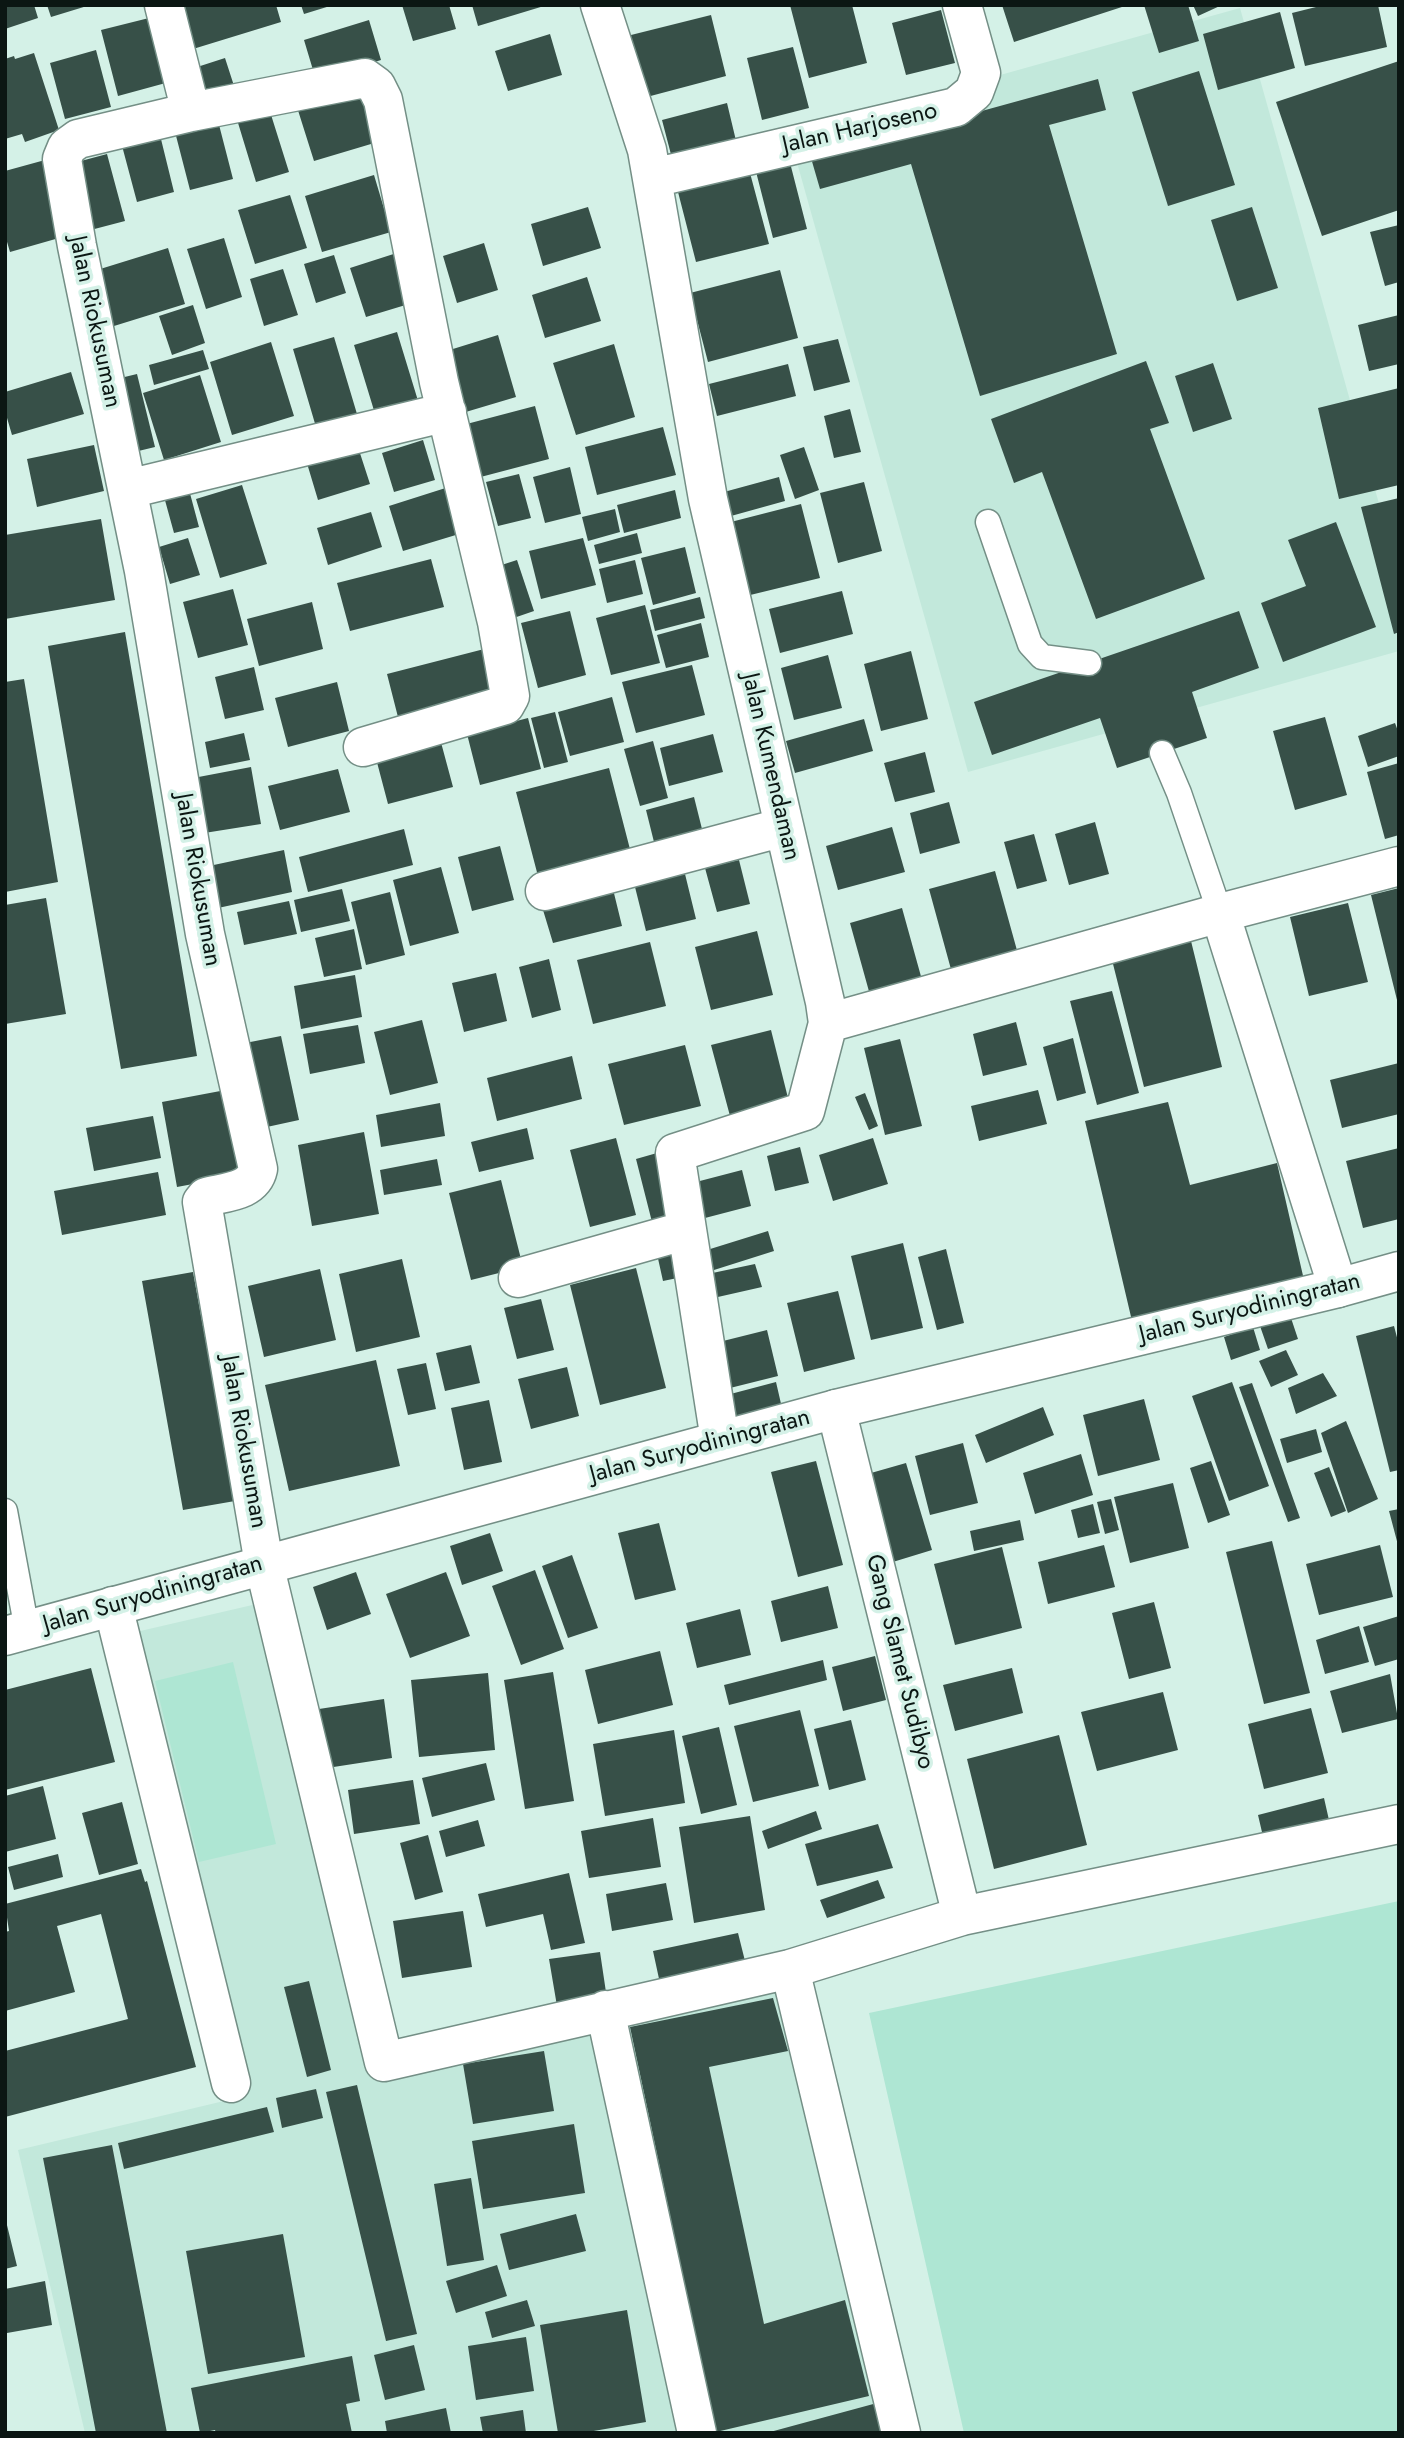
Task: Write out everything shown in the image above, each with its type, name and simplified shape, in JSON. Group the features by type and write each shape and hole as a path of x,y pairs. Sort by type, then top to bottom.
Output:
{"street":[{"path":"164,5 191,112 365,78 376,86 383,100 447,412 497,622 510,696 505,705 363,747"},
{"name":"Jalan Kumendaman","path":"600,5 648,150 708,499 828,1023 805,1111 675,1153 720,1440"},
{"name":"Jalan Harjoseno","path":"653,178 956,107 974,92 981,73 962,5"},
{"name":"Jalan Riokusuman","path":"191,112 78,139 67,147 62,159 77,246 144,570 205,934 258,1169 256,1178 248,1186 206,1197 202,1202 264,1564"},
{"path":"128,489 447,412"},
{"path":"545,891 784,828"},
{"path":"828,1023 1220,913 1399,866"},
{"path":"1220,913 1338,1288"},
{"path":"518,1278 687,1230"},
{"name":"Jalan Suryodiningratan","path":"16,1633 836,1409 1399,1271"},
{"name":"Gang Slamet Sudibyo","path":"836,1409 961,1916"},
{"path":"264,1564 384,2062 790,1969 961,1916 1399,1824"},
{"path":"113,1606 231,2083"},
{"path":"790,1969 901,2433"},
{"path":"605,2010 697,2433"}],"lane":[{"path":"988,522 1030,644 1042,657 1089,663"},
{"path":"1162,753 1179,793 1220,913"},
{"path":"5,1511 16,1633"}],"shaded area":[{"path":"1240,8 1399,575 1399,651 968,772 789,134"},
{"path":"261,1603 384,2062 786,1973 897,2433 85,2433 18,2150 245,2096 136,1632"},
{"path":"233,1662 276,1844 199,1862 155,1681"},
{"path":"1399,1901 1399,2433 964,2433 869,2013"}],"building":[{"path":"5,5 34,5 38,18 5,29"},
{"path":"47,5 87,5 87,6 51,17"},
{"path":"179,5 276,5 281,22 193,49"},
{"path":"301,5 330,5 330,6 304,14"},
{"path":"402,5 449,5 456,29 413,41"},
{"path":"472,5 544,5 544,6 478,26"},
{"path":"790,5 852,5 867,63 809,78"},
{"path":"1002,5 1125,5 1125,6 1014,42"},
{"path":"1144,5 1188,5 1199,41 1159,53"},
{"path":"1193,5 1222,5 1198,16"},
{"path":"1324,5 1378,5 1387,47 1305,66 1292,13"},
{"path":"941,10 955,63 906,75 892,23"},
{"path":"1280,12 1295,68 1218,90 1203,34"},
{"path":"711,15 726,76 643,98 627,36"},
{"path":"157,16 173,81 118,96 101,30"},
{"path":"369,20 381,60 316,80 304,40"},
{"path":"550,34 562,75 508,91 495,51"},
{"path":"793,47 809,108 762,120 747,58"},
{"path":"96,50 111,107 65,119 50,63"},
{"path":"34,53 59,130 25,142 22,134 5,139 5,59"},
{"path":"225,58 236,92 201,103 191,69"},
{"path":"1399,61 1399,210 1322,236 1276,102"},
{"path":"1199,71 1235,185 1168,206 1132,92"},
{"path":"1098,79 1106,110 1049,125 1117,354 980,396 911,164 820,189 811,158"},
{"path":"363,83 381,141 314,161 296,104"},
{"path":"267,102 289,172 256,182 235,113"},
{"path":"727,103 738,149 674,166 662,120"},
{"path":"217,117 233,179 190,190 174,128"},
{"path":"159,131 174,192 137,202 121,142"},
{"path":"787,151 807,229 773,238 753,160"},
{"path":"107,154 125,221 83,232 66,165"},
{"path":"45,160 66,236 10,252 5,235 5,171"},
{"path":"750,173 769,244 696,262 678,192"},
{"path":"374,175 391,232 322,252 305,196"},
{"path":"290,195 307,248 255,264 238,210"},
{"path":"588,207 601,248 543,266 531,224"},
{"path":"1252,207 1278,288 1237,301 1211,220"},
{"path":"1399,225 1399,282 1385,286 1370,232"},
{"path":"224,238 242,297 206,309 187,249"},
{"path":"484,243 498,290 457,303 443,256"},
{"path":"168,248 185,304 114,326 97,270"},
{"path":"406,250 422,300 366,317 350,268"},
{"path":"334,255 346,293 316,303 304,264"},
{"path":"283,269 298,315 264,326 250,279"},
{"path":"780,270 798,338 708,362 690,293"},
{"path":"587,277 601,321 545,338 532,295"},
{"path":"193,305 205,343 172,355 159,316"},
{"path":"1399,315 1399,364 1369,371 1358,325"},
{"path":"397,332 419,404 376,417 354,345"},
{"path":"498,335 516,397 459,414 440,353"},
{"path":"334,337 357,414 316,427 293,349"},
{"path":"838,339 850,382 814,391 803,347"},
{"path":"271,342 294,416 232,435 210,362"},
{"path":"614,344 635,417 576,435 553,363"},
{"path":"203,350 209,369 154,385 149,365"},
{"path":"1146,361 1169,423 1150,429 1205,579 1096,619 1042,472 1014,483 991,419"},
{"path":"1213,363 1232,419 1193,432 1175,376"},
{"path":"788,364 796,396 717,416 709,384"},
{"path":"71,372 84,414 12,435 5,411 5,392"},
{"path":"137,374 155,447 126,454 108,381"},
{"path":"200,375 221,442 164,460 143,393"},
{"path":"1399,388 1399,485 1339,499 1318,408"},
{"path":"535,406 549,459 473,479 459,426"},
{"path":"850,409 861,452 834,458 824,416"},
{"path":"663,427 676,475 597,495 585,447"},
{"path":"423,440 435,480 394,492 382,453"},
{"path":"357,444 370,484 318,500 306,460"},
{"path":"94,445 104,491 37,507 27,459"},
{"path":"804,447 819,490 795,499 780,455"},
{"path":"570,467 581,514 545,523 533,477"},
{"path":"519,474 531,518 498,526 486,482"},
{"path":"779,477 785,501 731,516 724,492"},
{"path":"864,482 882,551 838,563 820,493"},
{"path":"242,485 267,564 220,578 196,499"},
{"path":"455,485 469,531 403,551 389,506"},
{"path":"188,486 199,527 174,533 163,493"},
{"path":"675,490 681,518 624,533 617,505"},
{"path":"1399,498 1399,632 1394,634 1361,507"},
{"path":"801,504 820,578 742,597 723,524"},
{"path":"615,509 620,532 588,541 582,517"},
{"path":"371,512 382,547 328,565 317,528"},
{"path":"101,519 115,600 5,619 5,535"},
{"path":"1336,522 1376,627 1283,662 1261,603 1306,586 1288,540"},
{"path":"637,533 642,553 599,564 594,545"},
{"path":"188,538 200,575 170,584 159,547"},
{"path":"583,538 596,585 541,599 529,551"},
{"path":"685,547 696,593 653,605 641,558"},
{"path":"431,559 444,607 350,631 337,583"},
{"path":"517,560 534,611 502,622 486,570"},
{"path":"635,560 643,594 607,603 599,569"},
{"path":"233,589 248,645 198,658 183,602"},
{"path":"842,591 853,634 780,653 769,609"},
{"path":"700,597 705,618 655,631 650,610"},
{"path":"312,602 323,649 259,666 247,619"},
{"path":"645,605 660,663 611,675 596,618"},
{"path":"570,611 586,675 538,688 521,623"},
{"path":"1239,611 1259,668 1192,692 1207,738 1117,768 1100,718 992,755 974,702"},
{"path":"701,623 709,657 666,668 657,635"},
{"path":"125,632 197,1056 121,1069 48,646"},
{"path":"492,647 504,694 399,721 387,674"},
{"path":"911,651 928,719 881,731 864,664"},
{"path":"828,655 842,708 794,720 781,668"},
{"path":"692,665 705,715 636,733 622,682"},
{"path":"254,667 264,710 225,719 215,677"},
{"path":"24,679 58,882 5,892 5,682"},
{"path":"337,682 349,731 288,747 275,698"},
{"path":"612,697 624,742 570,756 558,712"},
{"path":"555,712 568,762 544,768 531,718"},
{"path":"1325,717 1347,795 1295,810 1273,731"},
{"path":"528,718 541,769 480,785 467,734"},
{"path":"864,719 873,751 795,773 786,741"},
{"path":"1395,723 1399,734 1399,756 1368,767 1358,736"},
{"path":"244,733 250,760 210,768 205,742"},
{"path":"713,734 723,772 669,786 660,748"},
{"path":"439,735 453,787 388,804 374,751"},
{"path":"653,741 668,798 640,806 624,749"},
{"path":"925,752 935,792 895,802 884,763"},
{"path":"1399,763 1399,835 1385,839 1367,772"},
{"path":"251,767 261,824 198,834 188,779"},
{"path":"609,768 632,857 539,880 516,792"},
{"path":"338,769 350,812 280,830 268,786"},
{"path":"694,797 705,841 657,854 646,810"},
{"path":"949,802 960,843 920,854 910,813"},
{"path":"1095,822 1109,874 1069,885 1055,834"},
{"path":"892,827 905,872 838,890 826,846"},
{"path":"404,829 413,865 308,892 299,857"},
{"path":"1034,834 1047,881 1017,889 1004,842"},
{"path":"500,846 514,900 472,911 458,857"},
{"path":"284,850 292,892 218,908 209,866"},
{"path":"739,860 750,904 717,912 705,868"},
{"path":"441,867 459,933 410,946 393,880"},
{"path":"995,871 1018,954 952,973 929,889"},
{"path":"685,874 696,919 646,931 635,887"},
{"path":"611,881 622,926 553,943 540,900"},
{"path":"1399,888 1399,1004 1398,1004 1371,895"},
{"path":"342,889 350,921 301,932 294,900"},
{"path":"390,892 405,955 366,965 351,902"},
{"path":"46,898 66,1014 5,1024 5,905"},
{"path":"289,901 297,934 244,945 237,912"},
{"path":"1348,903 1368,982 1309,996 1290,917"},
{"path":"902,908 922,980 870,995 850,923"},
{"path":"354,929 362,969 324,977 315,938"},
{"path":"757,931 773,995 711,1010 695,947"},
{"path":"1191,941 1222,1067 1144,1087 1112,960"},
{"path":"650,942 666,1006 593,1024 577,960"},
{"path":"549,959 561,1010 532,1018 519,967"},
{"path":"496,973 507,1021 464,1032 452,983"},
{"path":"355,975 362,1017 301,1029 294,986"},
{"path":"1112,991 1139,1093 1097,1105 1070,1001"},
{"path":"422,1020 438,1083 390,1095 374,1032"},
{"path":"1016,1022 1027,1065 983,1076 973,1034"},
{"path":"358,1025 365,1063 310,1074 303,1034"},
{"path":"771,1030 789,1102 730,1116 711,1045"},
{"path":"281,1036 299,1120 253,1130 235,1045"},
{"path":"1073,1038 1086,1093 1057,1101 1043,1047"},
{"path":"900,1039 922,1126 885,1135 864,1048"},
{"path":"685,1045 701,1106 624,1125 608,1064"},
{"path":"572,1056 582,1099 497,1121 487,1078"},
{"path":"1399,1063 1399,1114 1342,1128 1330,1080"},
{"path":"231,1089 246,1174 177,1187 162,1102"},
{"path":"1038,1090 1047,1124 979,1141 971,1106"},
{"path":"865,1093 878,1126 869,1130 855,1097"},
{"path":"1168,1102 1190,1185 1277,1163 1304,1280 1132,1321 1085,1121"},
{"path":"440,1103 445,1136 381,1147 376,1115"},
{"path":"153,1116 161,1158 94,1171 86,1128"},
{"path":"527,1128 534,1159 479,1172 471,1142"},
{"path":"364,1132 379,1214 312,1226 298,1145"},
{"path":"616,1138 636,1215 590,1227 570,1150"},
{"path":"873,1138 888,1184 833,1201 819,1155"},
{"path":"800,1147 809,1183 775,1191 767,1156"},
{"path":"1399,1148 1399,1219 1363,1228 1346,1161"},
{"path":"657,1153 672,1217 652,1222 636,1159"},
{"path":"437,1159 442,1185 384,1195 380,1170"},
{"path":"742,1170 751,1206 705,1218 696,1182"},
{"path":"158,1172 166,1215 62,1235 54,1191"},
{"path":"501,1180 523,1267 471,1280 449,1193"},
{"path":"768,1231 774,1251 714,1270 707,1250"},
{"path":"678,1239 687,1276 663,1281 655,1245"},
{"path":"903,1243 923,1328 871,1340 851,1256"},
{"path":"946,1249 964,1323 937,1330 918,1257"},
{"path":"402,1259 420,1337 356,1352 339,1274"},
{"path":"755,1264 762,1287 709,1299 703,1275"},
{"path":"636,1268 666,1388 600,1405 570,1285"},
{"path":"320,1269 336,1340 264,1357 248,1286"},
{"path":"193,1272 235,1501 183,1510 142,1281"},
{"path":"838,1291 855,1359 804,1372 787,1303"},
{"path":"541,1299 554,1350 517,1359 504,1308"},
{"path":"1290,1315 1298,1339 1268,1349 1260,1326"},
{"path":"1394,1326 1399,1345 1399,1470 1390,1472 1356,1336"},
{"path":"1253,1327 1260,1350 1231,1360 1224,1337"},
{"path":"767,1330 778,1376 722,1390 711,1344"},
{"path":"471,1345 480,1383 445,1391 436,1353"},
{"path":"1286,1350 1298,1375 1271,1387 1259,1361"},
{"path":"376,1360 400,1466 289,1491 265,1385"},
{"path":"426,1363 436,1409 408,1415 397,1369"},
{"path":"567,1367 579,1416 531,1429 518,1379"},
{"path":"1323,1373 1337,1396 1296,1414 1288,1388"},
{"path":"776,1382 782,1408 729,1421 723,1396"},
{"path":"1232,1382 1269,1486 1229,1501 1192,1396"},
{"path":"1252,1383 1300,1518 1288,1522 1239,1387"},
{"path":"1144,1399 1160,1460 1098,1476 1083,1415"},
{"path":"489,1400 502,1462 464,1470 451,1408"},
{"path":"1043,1407 1054,1435 986,1463 975,1435"},
{"path":"1346,1421 1378,1499 1348,1513 1321,1433"},
{"path":"1316,1429 1322,1452 1287,1463 1280,1439"},
{"path":"963,1443 978,1503 930,1515 915,1456"},
{"path":"1081,1454 1093,1495 1035,1514 1023,1473"},
{"path":"816,1461 843,1565 798,1577 771,1472"},
{"path":"1211,1461 1230,1515 1208,1523 1190,1468"},
{"path":"906,1463 932,1550 883,1565 857,1477"},
{"path":"1329,1467 1346,1511 1331,1517 1314,1473"},
{"path":"1173,1483 1189,1548 1130,1563 1114,1497"},
{"path":"1111,1499 1119,1530 1105,1534 1097,1502"},
{"path":"1093,1504 1100,1533 1078,1538 1071,1510"},
{"path":"1399,1509 1399,1545 1398,1545 1389,1511"},
{"path":"1020,1520 1024,1540 974,1551 970,1531"},
{"path":"659,1523 676,1590 635,1600 618,1533"},
{"path":"490,1533 503,1571 462,1585 450,1546"},
{"path":"1272,1541 1310,1693 1264,1704 1226,1552"},
{"path":"1104,1545 1115,1587 1048,1604 1038,1562"},
{"path":"1380,1545 1393,1597 1319,1615 1306,1564"},
{"path":"1002,1547 1022,1628 955,1645 934,1564"},
{"path":"572,1555 598,1628 568,1638 542,1566"},
{"path":"535,1570 564,1649 521,1665 492,1586"},
{"path":"356,1572 371,1614 327,1630 313,1587"},
{"path":"446,1572 470,1636 410,1658 386,1594"},
{"path":"828,1586 838,1628 781,1642 771,1601"},
{"path":"1154,1602 1171,1668 1129,1679 1112,1613"},
{"path":"740,1609 751,1655 697,1668 686,1623"},
{"path":"1399,1616 1399,1659 1375,1666 1363,1627"},
{"path":"1359,1626 1369,1662 1325,1674 1316,1640"},
{"path":"660,1651 673,1705 598,1724 585,1670"},
{"path":"875,1656 886,1700 843,1711 832,1667"},
{"path":"823,1660 827,1680 729,1705 724,1685"},
{"path":"91,1668 115,1762 5,1790 5,1690"},
{"path":"1012,1668 1023,1713 955,1731 943,1685"},
{"path":"553,1672 574,1801 525,1809 504,1680"},
{"path":"488,1673 495,1750 419,1757 411,1680"},
{"path":"1390,1674 1398,1719 1342,1733 1330,1691"},
{"path":"1163,1692 1178,1750 1097,1771 1081,1712"},
{"path":"384,1699 392,1758 314,1770 306,1711"},
{"path":"1311,1708 1328,1773 1264,1789 1248,1724"},
{"path":"800,1710 819,1786 753,1802 734,1726"},
{"path":"851,1720 866,1780 829,1790 814,1729"},
{"path":"719,1727 737,1805 701,1814 682,1736"},
{"path":"674,1730 685,1803 605,1816 593,1744"},
{"path":"1059,1735 1087,1845 994,1869 967,1759"},
{"path":"486,1763 495,1800 432,1817 422,1778"},
{"path":"413,1780 420,1824 354,1834 348,1790"},
{"path":"43,1786 56,1839 5,1852 5,1796"},
{"path":"1324,1798 1331,1829 1265,1845 1258,1815"},
{"path":"122,1802 138,1864 99,1875 82,1813"},
{"path":"816,1811 822,1829 768,1849 762,1831"},
{"path":"750,1816 765,1910 694,1923 679,1827"},
{"path":"653,1818 661,1867 589,1878 581,1831"},
{"path":"478,1820 485,1846 446,1857 439,1831"},
{"path":"878,1824 893,1868 817,1886 805,1844"},
{"path":"428,1835 443,1892 415,1900 400,1843"},
{"path":"58,1854 63,1877 14,1890 8,1867"},
{"path":"141,1869 145,1882 147,1881 196,2067 5,2117 5,2051 128,2019 101,1914 57,1926 75,1992 5,2011 5,1932 9,1931 5,1904"},
{"path":"569,1873 585,1943 551,1950 543,1914 486,1927 478,1894"},
{"path":"878,1880 885,1898 827,1918 820,1900"},
{"path":"666,1883 673,1920 612,1931 606,1894"},
{"path":"463,1911 472,1967 402,1978 393,1921"},
{"path":"738,1933 747,1969 661,1988 653,1951"},
{"path":"600,1952 607,1999 557,2006 549,1959"},
{"path":"309,1981 331,2070 307,2077 284,1987"},
{"path":"773,1998 788,2051 709,2067 764,2324 845,2300 869,2396 716,2432 630,2027"},
{"path":"544,2051 554,2111 473,2124 463,2064"},
{"path":"357,2085 417,2334 386,2341 326,2092"},
{"path":"316,2089 323,2118 282,2128 276,2098"},
{"path":"267,2107 274,2132 124,2169 118,2143"},
{"path":"574,2124 585,2193 483,2209 472,2141"},
{"path":"112,2145 167,2433 96,2433 43,2158"},
{"path":"471,2178 484,2260 447,2266 434,2184"},
{"path":"576,2214 586,2251 509,2270 500,2234"},
{"path":"5,2217 17,2266 5,2269"},
{"path":"283,2234 305,2357 208,2374 186,2251"},
{"path":"497,2265 507,2296 456,2313 446,2281"},
{"path":"45,2281 52,2325 7,2333 5,2289"},
{"path":"527,2300 535,2326 492,2338 485,2312"},
{"path":"627,2310 646,2422 582,2433 558,2433 540,2325"},
{"path":"526,2337 534,2391 476,2400 468,2346"},
{"path":"414,2345 425,2390 385,2400 374,2355"},
{"path":"352,2356 360,2401 346,2404 352,2433 216,2433 215,2430 200,2433 191,2388"},
{"path":"877,2403 885,2433 770,2433 770,2432"},
{"path":"446,2408 451,2433 387,2433 385,2421"},
{"path":"523,2410 526,2433 483,2433 480,2417"}]}
